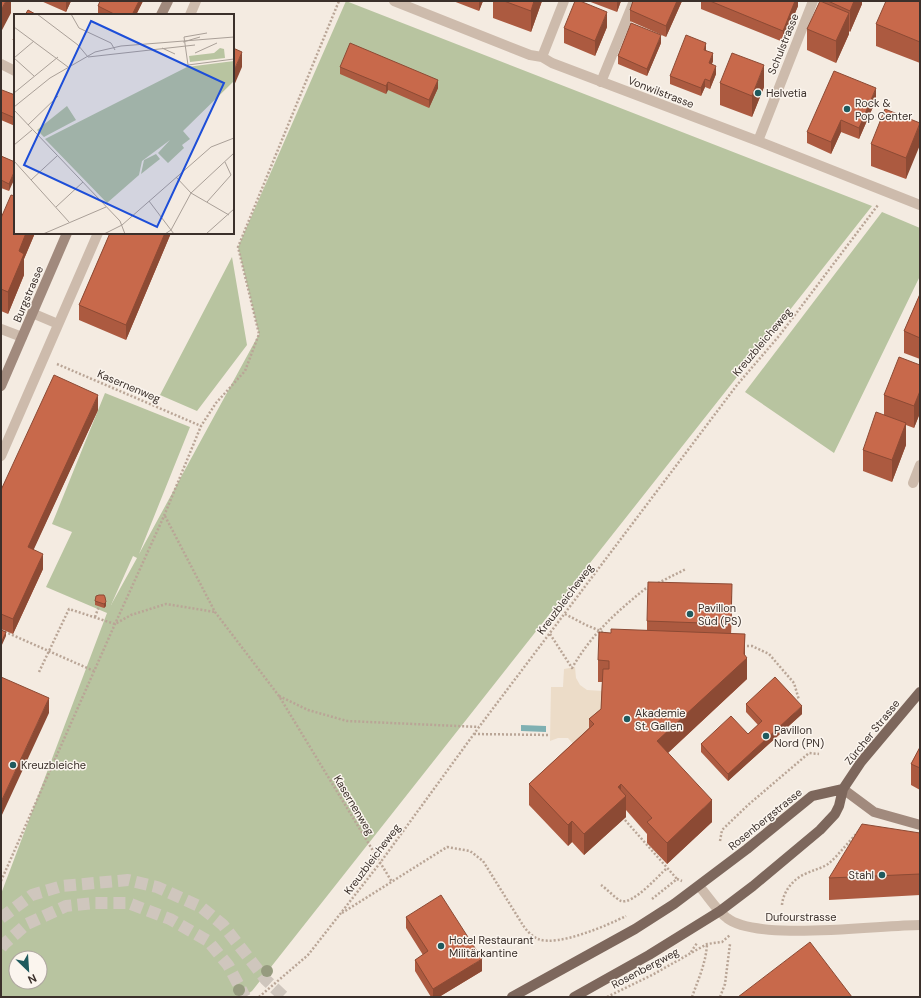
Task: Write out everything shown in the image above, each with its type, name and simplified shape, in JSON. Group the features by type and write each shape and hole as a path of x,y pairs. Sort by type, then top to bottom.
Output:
{"main road":[{"path":"162,14 168,1"},
{"name":"Burgstrasse","path":"1,386 67,234"},
{"name":"Zürcher Strasse","path":"843,789 861,762 920,692"},
{"path":"574,997 649,955 720,910 753,886 820,830 835,814 839,806 843,789 874,812 920,825"},
{"name":"Rosenbergstrasse","path":"512,997 635,929 699,886 747,850 812,796 843,789"}],"street":[{"path":"190,14 196,1"},
{"name":"Vonwilstrasse","path":"394,1 530,55 542,57 552,63 758,141 920,205"},
{"path":"542,57 564,1"},
{"path":"601,82 634,1"},
{"name":"Schulstrasse","path":"758,141 813,1"},
{"path":"1,64 14,70"},
{"path":"1,456 98,234"},
{"path":"32,313 58,324"},
{"path":"1,329 22,337"},
{"path":"913,483 920,466"},
{"name":"Dufourstrasse","path":"699,886 728,919 752,928 779,931 920,925"}],"path":[{"path":"1,880 164,516 201,426 216,402 245,371 259,334 238,247 339,1"},
{"name":"Kreuzbleicheweg","path":"259,997 308,955 380,862 479,727 737,385 779,336 878,205"},
{"name":"Kasernenweg","path":"56,363 201,426"},
{"name":"Kasernenweg","path":"164,516 215,612 279,696 392,882"},
{"path":"550,633 572,668 583,649 598,630 616,612 645,589 686,569"},
{"path":"40,672 69,609 115,624 131,615 166,604 215,612"},
{"path":"95,617 100,606"},
{"path":"565,614 612,636"},
{"path":"1,630 94,671"},
{"path":"736,645 752,646 769,654 794,683 799,700"},
{"path":"279,696 308,710 347,721 479,727"},
{"path":"474,734 550,735"},
{"path":"720,841 722,830 748,805 809,753 819,754"},
{"path":"625,820 677,879 699,886"},
{"path":"782,905 782,900 789,887 802,875 819,869 829,863 858,831"},
{"path":"339,914 447,847 470,851 483,861 527,931 538,939 551,942 568,938 614,922 632,912"},
{"path":"601,885 621,901 626,901 638,895 667,868"},
{"path":"649,902 677,879"},
{"name":"Rosenbergweg","path":"607,997 652,975 707,944 722,942"},
{"path":"692,997 701,972 707,944"},
{"path":"720,997 725,984 730,944"}],"green space":[{"name":"Kreuzbleiche","path":"346,1 872,206 252,991 243,997 1,997 1,894 107,613 46,587 72,532 52,524 105,393 190,427 139,554 259,334 238,247","holes":["133,556 137,558 111,605"]},
{"path":"882,212 920,228 920,276 834,453 745,392"},
{"path":"232,257 247,345 197,411 160,395"}],"shaded area":[{"path":"575,667 576,678 580,685 587,690 603,691 601,730 583,755 568,738 558,738 550,741 551,687 563,687 564,669"}],"water":[{"path":"521,725 546,726 546,732 521,731"}],"building":[{"path":"1,1 6,1 1,10"},
{"path":"100,1 139,1 132,14 114,14 98,6"},
{"path":"504,1 534,1 531,11"},
{"path":"575,1 580,1 607,12 595,41 564,28"},
{"path":"633,1 677,1 666,26 630,10"},
{"path":"710,1 795,1 783,31"},
{"path":"820,1 849,13 836,41 807,29"},
{"path":"828,1 854,1 850,11"},
{"path":"886,1 920,1 920,42 876,24"},
{"path":"28,10 35,14 26,14"},
{"path":"631,23 661,35 647,69 618,56"},
{"path":"686,35 706,43 704,50 713,53 709,63 716,66 710,81 705,79 701,88 670,76"},
{"path":"350,43 438,80 429,100 388,82 386,86 340,67"},
{"path":"234,48 242,52 234,71"},
{"path":"732,53 764,65 752,96 720,83"},
{"name":"Rock & Pop Center","path":"834,71 876,88 859,128 841,120 831,142 807,132"},
{"path":"2,90 14,95 14,118 1,112"},
{"path":"885,109 920,123 906,158 871,144"},
{"path":"1,156 14,162 14,172 9,184 1,180"},
{"path":"11,195 14,196 14,234 26,234 19,251 24,254 8,292 1,289 1,218"},
{"path":"110,234 165,234 126,325 79,305"},
{"path":"920,294 920,338 904,331"},
{"path":"899,357 920,365 920,391 914,406 884,395"},
{"path":"54,375 98,395 28,547 43,554 13,619 1,614 1,490"},
{"path":"876,412 906,423 892,460 863,450"},
{"name":"Pavillon Süd (PS)","path":"648,582 732,584 731,624 647,621"},
{"path":"104,595 106,602 104,604 95,601 96,596"},
{"path":"611,629 745,634 744,654 747,658 657,741 712,800 667,843 647,822 652,818 621,784 618,787 626,796 584,834 572,821 568,825 529,784 594,724 589,719 601,709 603,669 609,669 609,661 598,660 599,632 611,633"},
{"path":"1,630 6,632 1,643"},
{"name":"Kreuzbleiche","path":"1,677 49,698 1,802"},
{"name":"Pavillon Nord (PN)","path":"775,677 802,706 728,774 701,744 731,716 748,734 762,721 746,704"},
{"path":"920,747 920,768 911,764"},
{"path":"862,824 920,833 920,874 829,878"},
{"name":"Hotel Restaurant Militärkantine","path":"441,895 482,959 433,989 415,960 428,951 406,917"},
{"path":"810,942 852,997 738,997"}],"tunnel":[{"path":"1,918 32,895 62,886 128,880 157,887 201,907 223,925 266,980 284,997"},
{"path":"1,948 27,924 66,906 94,903 128,903 170,919 208,941 228,965 245,997"}],"place":[{"name":"Helvetia","path":"758,93"},
{"name":"Rock & Pop Center","path":"847,109"},
{"name":"Pavillon Süd (PS)","path":"690,614"},
{"name":"Akademie St. Gallen","path":"627,719"},
{"name":"Pavillon Nord (PN)","path":"766,736"},
{"name":"Kreuzbleiche","path":"13,765"},
{"name":"Stahl","path":"882,875"},
{"name":"Hotel Restaurant Militärkantine","path":"441,946"}]}
